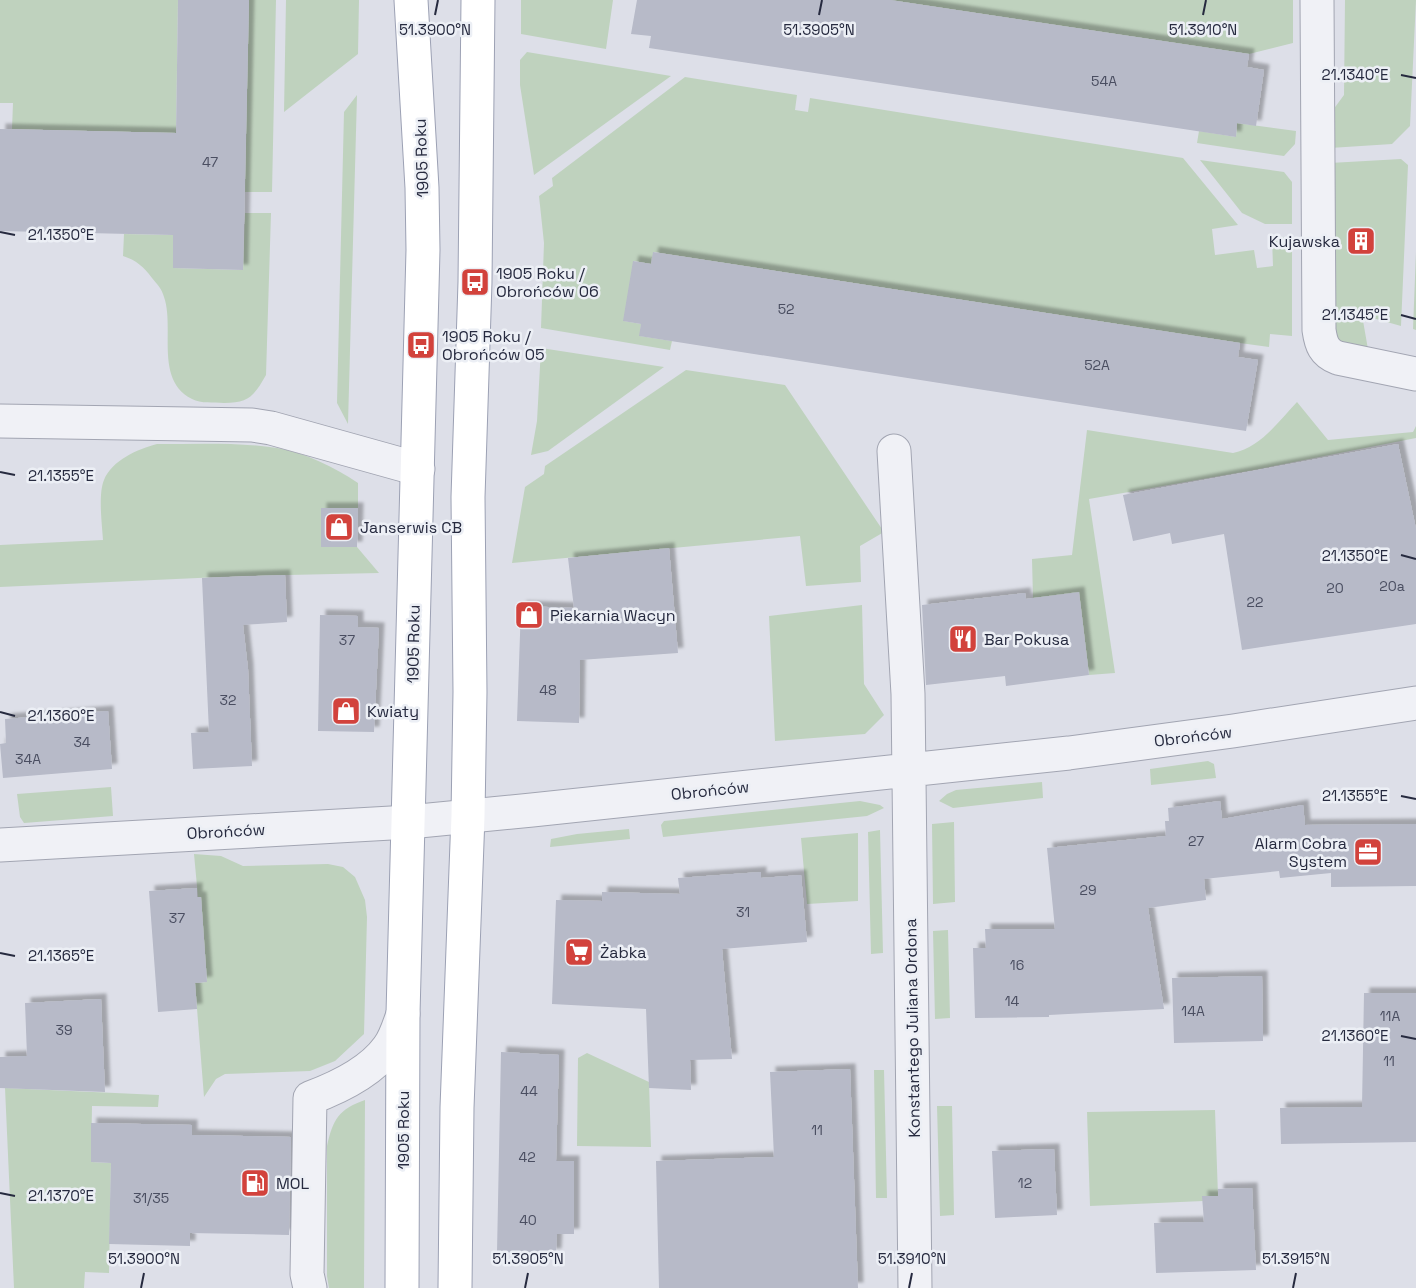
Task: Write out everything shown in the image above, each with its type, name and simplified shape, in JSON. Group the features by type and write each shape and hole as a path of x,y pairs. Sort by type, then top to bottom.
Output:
{"main road":[{"name":"1905 Roku","path":"402,1288 404,1014 423,250 422,188 411,0"},
{"path":"455,1288 457,1108 468,816 470,692 468,497 475,282 478,0"}],"street":[{"path":"1317,0 1319,330 1321,341 1324,350 1330,356 1416,374"},
{"path":"0,421 252,425 271,428 418,469"},
{"name":"Konstantego Juliana Ordona","path":"894,451 908,694 915,1288"},
{"name":"Obrońców","path":"0,845 409,822 1092,750 1416,703"},
{"path":"310,1288 307,1274 310,1098 345,1083 374,1063 388,1048 404,1014"}],"green space":[{"path":"0,0 178,0 176,133 12,129 13,103 0,103"},
{"path":"249,0 276,0 272,192 245,192"},
{"path":"286,0 359,0 358,54 284,112"},
{"path":"521,0 613,0 606,49 521,34"},
{"path":"890,0 1293,0 1293,43 1249,54"},
{"path":"1345,0 1416,0 1410,126 1392,144 1330,148 1330,114 1344,95"},
{"path":"527,52 671,76 534,175 520,85 520,60"},
{"path":"685,77 797,95 795,110 808,112 810,98 1183,158 1238,225 1212,229 1215,255 1254,250 1257,268 1273,266 1272,238 1292,237 1292,336 1270,334 1269,347 654,252 651,264 634,261 624,321 641,324 640,336 672,341 670,350 541,328 544,243 539,196 553,186 552,178"},
{"path":"357,95 348,424 337,403 344,112"},
{"path":"1237,123 1296,131 1295,144 1284,156 1197,143 1199,131 1236,137"},
{"path":"1401,159 1408,165 1401,326 1362,315 1369,355 1336,343 1330,163"},
{"path":"1200,160 1284,172 1292,182 1292,224 1265,224 1242,213"},
{"path":"245,213 271,213 266,375 254,393 245,400 232,403 199,402 180,390 173,379 169,367 167,310 163,294 143,267 123,256 124,234 173,235 173,268 243,270"},
{"path":"1416,252 1416,330 1413,329"},
{"path":"541,348 664,367 548,451 531,455 537,421"},
{"path":"686,370 785,385 884,532 860,546 861,582 806,586 800,536 512,563 525,487 544,474 545,466"},
{"path":"1297,402 1328,440 1413,432 1416,426 1416,438 1089,499 1115,673 1089,675 1079,593 1033,598 1032,559 1072,555 1087,430 1233,453 1261,440"},
{"path":"157,444 232,444 277,448 309,457 339,471 358,483 358,508 321,508 321,546 357,547 379,573 242,576 0,587 0,545 103,540 101,493 104,480 113,467 126,456"},
{"path":"862,605 864,684 884,715 865,734 775,741 769,616"},
{"path":"1208,761 1214,764 1216,778 1151,785 1150,769"},
{"path":"1042,782 1043,798 953,808 939,801 956,790"},
{"path":"111,787 113,816 24,823 20,817 17,794"},
{"path":"860,801 884,808 867,816 663,837 661,825 664,821"},
{"path":"954,822 955,902 933,904 932,824"},
{"path":"629,829 630,839 550,847 551,839"},
{"path":"880,830 883,953 871,954 868,832"},
{"path":"858,833 858,901 807,904 801,838"},
{"path":"194,854 221,856 243,866 328,864 343,867 355,877 365,900 367,917 364,1034 335,1061 310,1071 225,1074 216,1079 204,1097 195,983 207,982 201,898 198,897"},
{"path":"948,930 950,1018 935,1019 933,931"},
{"path":"587,1053 649,1082 651,1147 577,1146 578,1058"},
{"path":"874,1070 884,1070 887,1198 876,1198"},
{"path":"5,1088 159,1095 158,1107 92,1106 91,1162 111,1163 109,1273 85,1272 84,1288 14,1288"},
{"path":"365,1100 364,1288 329,1288 327,1276 327,1146 338,1116 349,1107"},
{"path":"937,1106 952,1106 954,1215 940,1216"},
{"path":"1215,1110 1218,1196 1203,1201 1090,1206 1087,1112"}],"building":[{"path":"178,0 249,0 243,270 173,268 173,235 0,231 0,129 176,133"},
{"path":"637,0 890,0 1249,54 1247,67 1264,70 1256,126 1237,123 1236,137 649,48 651,36 631,34"},
{"path":"653,252 1240,343 1238,357 1258,360 1246,431 639,336 641,324 623,321 633,261 651,264"},
{"path":"1398,444 1416,529 1416,624 1242,650 1224,534 1172,544 1170,533 1133,541 1123,495"},
{"name":"Janserwis CB","path":"321,508 358,508 357,547 321,547"},
{"path":"669,548 678,653 580,660 579,723 517,721 521,606 574,608 568,558"},
{"path":"285,575 287,622 243,625 248,669 252,766 193,769 191,733 209,732 202,578"},
{"path":"1079,592 1089,675 1006,686 1005,676 926,685 922,605 1025,593 1026,599"},
{"path":"320,615 358,616 358,627 379,628 374,732 318,731"},
{"path":"108,711 112,769 3,778 0,744 6,743 5,719"},
{"path":"1220,801 1222,819 1303,805 1305,825 1416,824 1416,886 1331,887 1331,873 1280,878 1279,871 1204,879 1206,900 1148,908 1164,1009 1049,1015 1049,1017 975,1018 973,948 986,948 985,929 1055,929 1047,848 1166,836 1165,821 1169,821 1168,808"},
{"path":"761,872 761,878 801,875 807,942 722,949 732,1059 690,1060 691,1090 649,1088 646,1009 552,1004 556,900 602,901 602,892 680,894 678,878"},
{"path":"197,888 197,897 201,897 207,982 195,983 197,1009 158,1012 149,891"},
{"path":"1262,976 1263,1041 1174,1043 1172,978"},
{"path":"1364,993 1416,993 1416,1142 1281,1144 1280,1108 1362,1107"},
{"path":"101,999 105,1092 0,1088 0,1057 27,1056 25,1003"},
{"path":"501,1052 559,1055 556,1161 574,1161 574,1234 557,1234 556,1254 497,1252"},
{"path":"850,1069 858,1288 659,1288 656,1161 774,1157 770,1072"},
{"path":"91,1123 192,1125 192,1135 291,1137 289,1235 190,1233 190,1246 109,1244 111,1163 91,1162"},
{"path":"1054,1149 1057,1215 995,1218 992,1151"},
{"path":"1252,1188 1256,1270 1156,1273 1154,1223 1204,1222 1202,1196 1218,1196 1218,1189"}],"place":[{"name":"Kujawska","path":"1361,241"},
{"name":"1905 Roku / Obrońców 06","path":"475,282"},
{"name":"1905 Roku / Obrońców 05","path":"421,345"},
{"name":"Janserwis CB","path":"339,527"},
{"name":"Piekarnia Wacyn","path":"529,615"},
{"name":"Bar Pokusa","path":"963,639"},
{"name":"Kwiaty","path":"346,711"},
{"name":"Alarm Cobra System","path":"1368,852"},
{"name":"Żabka","path":"579,952"},
{"name":"MOL","path":"255,1183"}]}
